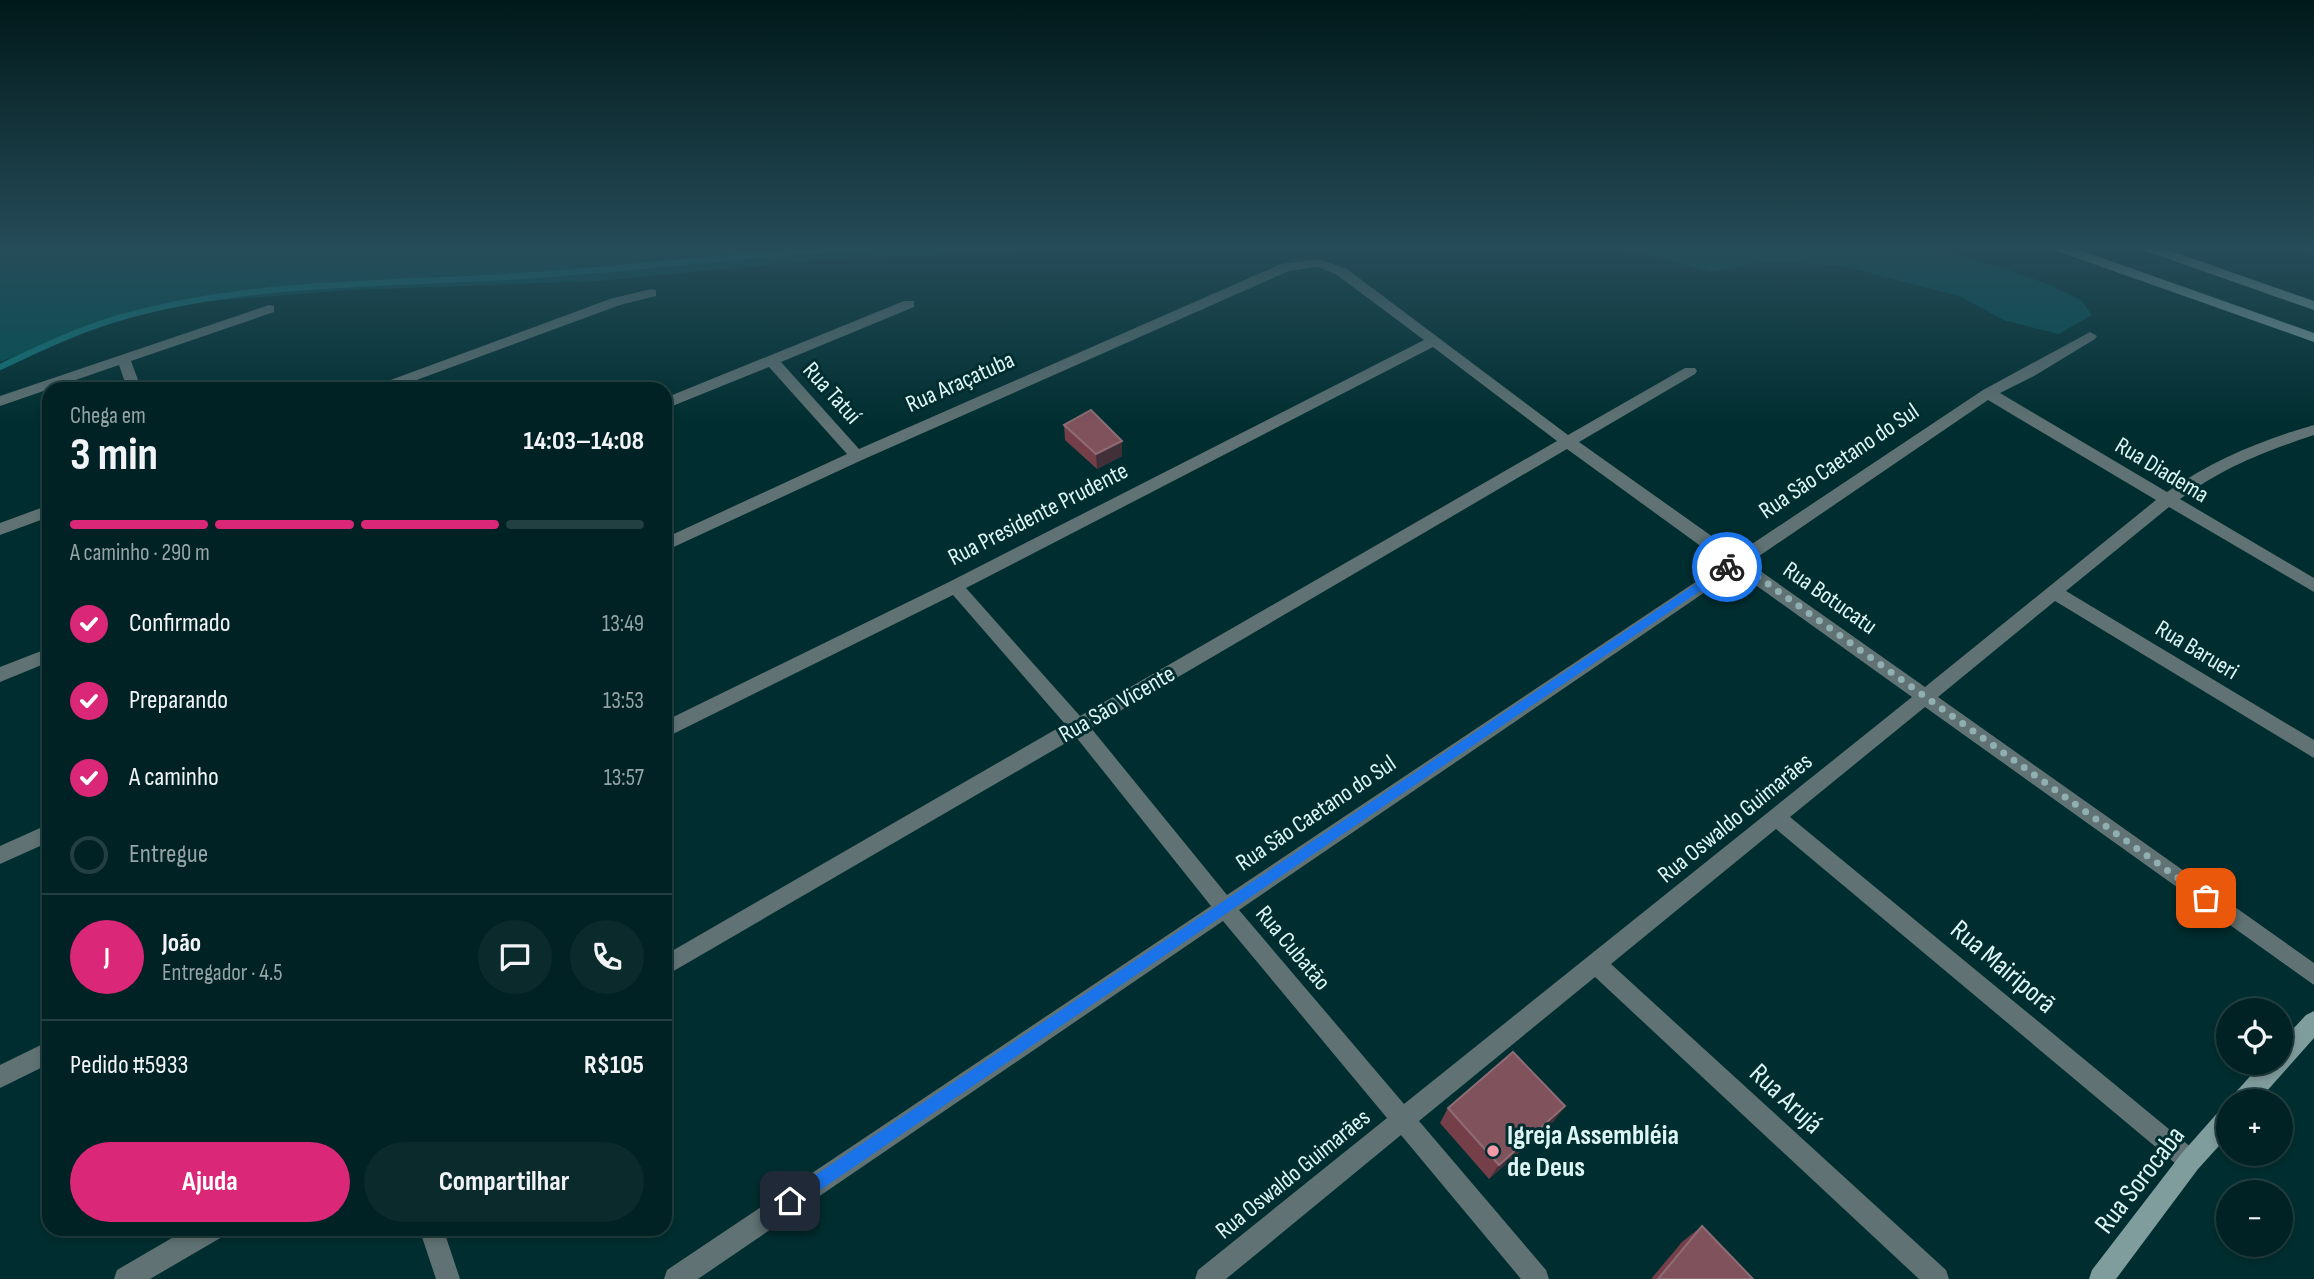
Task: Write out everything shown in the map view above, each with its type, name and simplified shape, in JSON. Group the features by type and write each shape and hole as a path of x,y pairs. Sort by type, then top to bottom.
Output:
{"main road":[{"path":"2226,307 2314,338"},
{"path":"2293,1045 2314,1022"},
{"path":"2254,1089 2267,1075"},
{"name":"Rua Sorocaba","path":"2101,1279 2190,1161 2216,1132"}],"street":[{"path":"398,382 602,307"},
{"path":"672,401 903,307"},
{"name":"Rua Araçatuba","path":"672,542 858,456 1196,307"},
{"name":"Rua Botucatu","path":"1387,307 1569,443 2314,975"},
{"path":"54,382 268,309"},
{"name":"Rua São Caetano do Sul","path":"676,1279 1736,561 1988,393 2029,373 2090,336"},
{"name":"Rua Presidente Prudente","path":"672,727 956,586 1432,342"},
{"path":"123,358 132,382"},
{"name":"Rua Tatuí","path":"772,361 858,456"},
{"name":"Rua São Vicente","path":"672,962 1690,371"},
{"path":"0,401 42,386"},
{"name":"Rua Diadema","path":"1988,393 2314,586"},
{"name":"Rua Oswaldo Guimarães","path":"1207,1279 1595,963 1778,819 2167,499 2198,478 2249,451 2314,430"},
{"path":"0,529 42,514"},
{"name":"Rua Cubatão","path":"956,586 1078,726 1402,1120 1538,1279"},
{"name":"Rua Barueri","path":"2054,592 2314,750"},
{"path":"0,675 42,658"},
{"name":"Rua Mairiporã","path":"1778,819 2190,1161"},
{"path":"0,855 42,835"},
{"name":"Rua Arujá","path":"1595,963 1937,1279"},
{"path":"0,1077 42,1056"},
{"path":"126,1279 199,1236"},
{"path":"433,1236 448,1279"}],"shaded area":[{"path":"0,307 175,307 109,320 0,362"},
{"path":"1979,307 2086,307 2092,315 2059,334 2006,321"}],"building":[{"path":"1091,410 1122,441 1096,454 1064,425"},
{"name":"Igreja Assembléia de Deus","path":"1513,1052 1565,1106 1499,1165 1448,1108"},
{"path":"1702,1226 1753,1279 1658,1279"}],"waterway":[{"path":"0,367 60,339 106,322 166,307"}],"way so far":[{"path":"1727,567 1736,561 2206,898"}],"place":[{"name":"Igreja Assembléia de Deus","path":"1493,1151"}],"route":[{"path":"790,1201 1727,567"}]}
